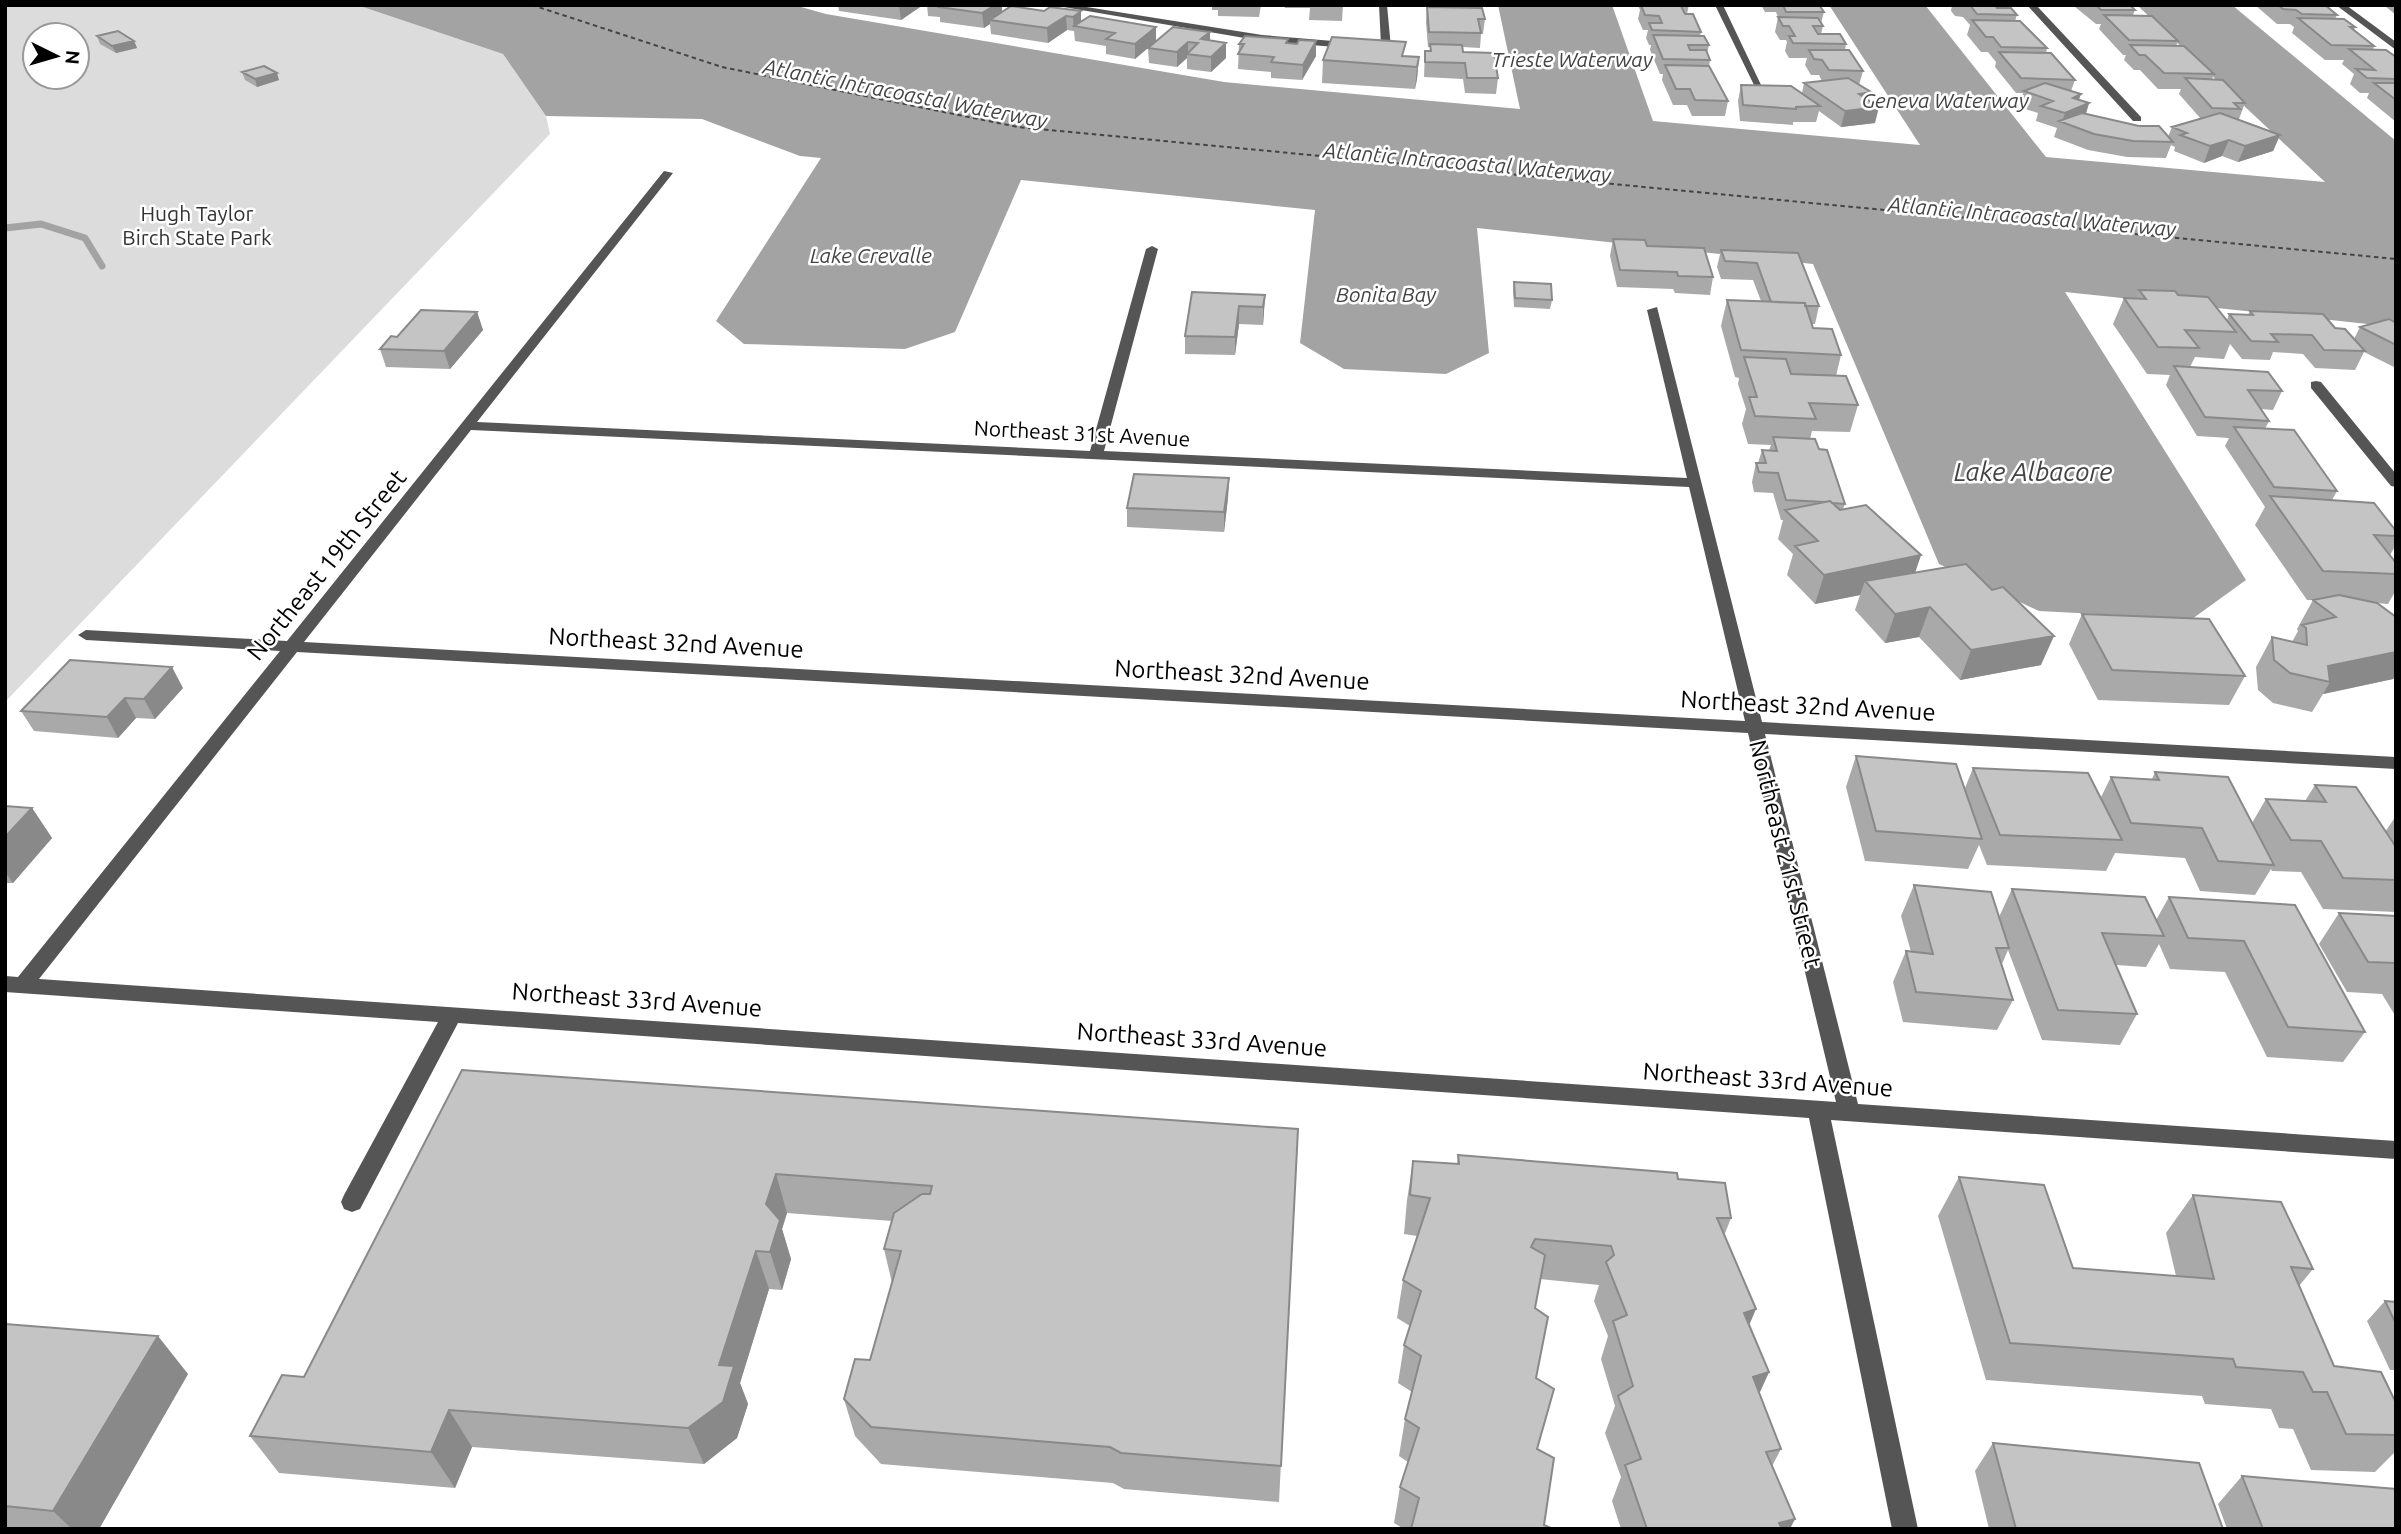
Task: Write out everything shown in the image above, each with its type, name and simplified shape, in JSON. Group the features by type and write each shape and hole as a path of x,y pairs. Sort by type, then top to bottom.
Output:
{"street":[{"path":"1056,5 1168,18 1262,38 1386,48 1382,5"},
{"path":"1719,5 1759,85"},
{"path":"2031,5 2137,119"},
{"path":"2340,5 2396,47"},
{"name":"Northeast 19th Street","path":"14,984 292,646 668,173"},
{"path":"1096,456 1152,249"},
{"name":"Northeast 21st Street","path":"1653,310 1849,1112"},
{"path":"2316,385 2396,483"},
{"name":"Northeast 31st Avenue","path":"467,426 1695,483"},
{"name":"Northeast 32nd Avenue","path":"86,635 2396,763"},
{"name":"Northeast 33rd Avenue","path":"14,984 2396,1150"},
{"path":"352,1202 453,1014"},
{"path":"1818,1110 1905,1529"}],"green space":[{"name":"Hugh Taylor Birch State Park","path":"5,5 357,5 503,54 546,116 550,134 5,702"}],"water":[{"path":"357,5 794,5 826,14 1224,82 1520,109 1498,5 1612,5 1653,121 1920,145 1829,5 1925,5 2046,157 2325,182 2137,5 2232,5 2396,141 2396,327 2065,292 2246,580 2192,619 2039,611 1939,564 1813,264 1477,228 1489,353 1446,374 1344,369 1300,343 1315,210 1021,180 955,332 905,349 744,344 716,321 821,158 800,156 702,119 546,116 503,54"}],"building":[{"path":"995,5 982,13 939,7"},
{"path":"1641,5 1681,6 1685,14 1693,14 1701,32 1652,30 1649,23 1662,23 1659,16 1645,15"},
{"path":"1783,5 1819,5 1824,12 1786,12"},
{"path":"1970,5 2011,8 2017,15 1977,14"},
{"path":"2096,5 2130,5 2135,10 2101,10"},
{"path":"2278,5 2325,5 2337,15 2302,14"},
{"path":"1011,6 1044,11 1050,7 1081,11 1073,17 1066,16 1047,28 990,20"},
{"path":"1427,7 1482,8 1485,19 1478,19 1481,33 1429,32"},
{"path":"2104,15 2152,16 2178,41 2129,40"},
{"path":"1090,16 1156,27 1135,44 1106,39 1115,33 1074,26"},
{"path":"1778,17 1818,18 1823,26 1813,26 1818,34 1840,34 1846,44 1793,43 1789,36 1795,36 1789,26 1783,26"},
{"path":"2298,18 2344,19 2374,46 2331,45"},
{"path":"1972,20 2020,21 2047,48 2001,47 1993,37 1986,37"},
{"path":"1173,27 1210,32 1201,39 1226,43 1211,57 1187,54 1198,43 1188,42 1177,52 1148,48"},
{"path":"118,31 134,41 112,46 97,36"},
{"path":"1653,35 1704,36 1709,45 1688,45 1690,50 1706,50 1710,60 1663,59"},
{"path":"1245,36 1288,39 1286,43 1297,44 1299,40 1316,41 1303,65 1271,62 1274,57 1238,54 1244,44 1239,44"},
{"path":"1332,37 1406,42 1402,56 1419,57 1417,67 1323,60"},
{"path":"1430,44 1462,45 1463,52 1494,53 1498,78 1467,78 1465,63 1425,62 1425,51 1431,51"},
{"path":"2130,45 2184,46 2214,74 2164,73"},
{"path":"2349,49 2386,50 2396,57 2396,79 2367,78 2356,69 2375,70"},
{"path":"1809,50 1849,50 1863,71 1829,70 1822,60 1814,59"},
{"path":"1999,52 2051,53 2075,80 2021,78"},
{"path":"1665,65 1709,66 1728,101 1695,100 1690,89 1676,89"},
{"path":"264,66 277,73 255,79 242,72"},
{"path":"1848,78 1871,92 1859,94 1879,107 1845,111 1804,83"},
{"path":"2185,78 2223,80 2245,103 2234,103 2240,109 2212,108"},
{"path":"2045,83 2081,94 2073,98 2089,103 2065,113 2041,106 2053,101 2024,91"},
{"path":"2374,83 2396,83 2396,100"},
{"path":"1741,85 1791,86 1820,106 1796,109 1743,105"},
{"path":"2082,113 2139,126 2159,126 2173,142 2133,141 2094,134 2059,121"},
{"path":"2220,113 2280,135 2245,146 2229,140 2210,146 2180,135 2187,133 2172,127"},
{"path":"1613,239 1645,240 1647,246 1704,248 1713,277 1678,276 1677,272 1620,270"},
{"path":"1721,250 1798,253 1819,306 1771,302 1757,263 1725,261"},
{"path":"1514,282 1551,284 1552,300 1515,298"},
{"path":"2139,290 2175,291 2178,295 2208,297 2236,332 2185,330 2199,348 2158,347 2124,298 2146,299"},
{"path":"1192,292 1265,295 1263,307 1239,306 1235,337 1185,336"},
{"path":"1727,300 1805,303 1813,328 1832,329 1841,355 1741,350"},
{"path":"421,310 477,312 444,351 380,349 391,336 397,337"},
{"path":"2250,311 2323,314 2335,328 2345,329 2365,351 2324,350 2312,335 2271,334 2278,342 2251,341 2229,314 2253,315"},
{"path":"2389,319 2396,323 2396,345 2360,327"},
{"path":"1744,357 1786,359 1791,374 1846,376 1858,405 1809,403 1816,419 1755,416 1749,397 1757,397"},
{"path":"2174,366 2268,372 2282,391 2248,390 2269,421 2205,417"},
{"path":"2234,427 2294,430 2337,491 2274,487"},
{"path":"1773,437 1815,439 1819,449 1827,450 1845,504 1786,500 1778,473 1759,472 1756,463 1766,463 1762,450 1777,451"},
{"path":"1134,474 1229,478 1224,512 1127,508"},
{"path":"2270,496 2374,503 2396,531 2396,536 2374,535 2396,563 2396,574 2323,571"},
{"path":"1830,501 1840,510 1866,505 1921,555 1824,575 1795,546 1818,541 1785,510"},
{"path":"1966,564 1992,590 2003,587 2054,636 1971,650 1930,607 1895,614 1865,581"},
{"path":"2339,595 2377,603 2396,617 2396,652 2328,666 2330,682 2290,673 2274,660 2272,637 2307,645 2306,628 2302,625 2336,617 2313,600"},
{"path":"2082,614 2209,619 2245,676 2112,670"},
{"path":"70,660 172,667 144,699 125,698 107,717 21,711"},
{"path":"1856,756 1956,764 1982,839 1876,831"},
{"path":"1973,768 2088,773 2122,840 2000,835"},
{"path":"2155,772 2228,777 2274,865 2218,861 2202,828 2131,823 2111,777 2159,780"},
{"path":"2315,785 2356,787 2396,847 2396,880 2343,878 2321,841 2291,840 2266,799 2326,802"},
{"path":"5,806 32,808 5,837"},
{"path":"1914,885 1991,892 2009,948 1996,948 2013,1000 1916,992 1906,951 1933,954"},
{"path":"2012,889 2145,897 2164,936 2102,933 2137,1014 2058,1010"},
{"path":"2169,897 2295,905 2365,1032 2288,1027 2244,941 2188,938"},
{"path":"2339,913 2396,916 2396,963 2368,962"},
{"path":"462,1070 1298,1129 1281,1466 1121,1453 1110,1447 871,1427 844,1399 855,1359 870,1360 901,1251 884,1249 894,1213 922,1194 930,1194 932,1186 776,1174 766,1204 780,1220 770,1252 756,1251 719,1365 734,1366 723,1402 688,1428 449,1410 431,1452 250,1436 282,1375 304,1377"},
{"path":"1458,1155 1677,1173 1678,1179 1725,1183 1731,1218 1717,1218 1756,1309 1744,1313 1769,1372 1753,1377 1781,1449 1766,1452 1795,1519 1779,1523 1782,1529 1647,1529 1625,1465 1641,1459 1618,1396 1633,1386 1613,1321 1627,1315 1606,1262 1614,1255 1611,1246 1535,1239 1531,1247 1545,1255 1535,1308 1548,1317 1536,1378 1554,1389 1537,1449 1554,1458 1544,1525 1553,1529 1411,1529 1419,1498 1400,1487 1419,1428 1405,1419 1421,1356 1404,1345 1421,1291 1403,1280 1430,1198 1410,1195 1413,1161 1459,1164"},
{"path":"1959,1177 2044,1185 2073,1268 2214,1279 2193,1195 2281,1202 2313,1269 2291,1267 2334,1366 2381,1372 2396,1403 2396,1435 2346,1434 2327,1392 2313,1392 2303,1372 2236,1367 2233,1359 2010,1343"},
{"path":"2385,1301 2396,1302 2396,1324"},
{"path":"5,1324 158,1336 53,1511 5,1506"},
{"path":"1993,1443 2199,1463 2223,1529 2016,1529"},
{"path":"2242,1476 2396,1489 2396,1529 2263,1529"}],"waterway":[{"path":"5,228 41,224 85,238 102,266"}],"ferry route":[{"path":"532,5 722,67 1018,127 2396,259"}],"water label":[{"name":"Trieste Waterway","path":"1572,60"},
{"name":"Atlantic Intracoastal Waterway","path":"905,94"},
{"name":"Geneva Waterway","path":"1945,101"},
{"name":"Atlantic Intracoastal Waterway","path":"1467,163"},
{"name":"Atlantic Intracoastal Waterway","path":"2032,217"},
{"name":"Lake Crevalle","path":"871,256"},
{"name":"Bonita Bay","path":"1386,295"},
{"name":"Lake Albacore","path":"2033,472"}]}
